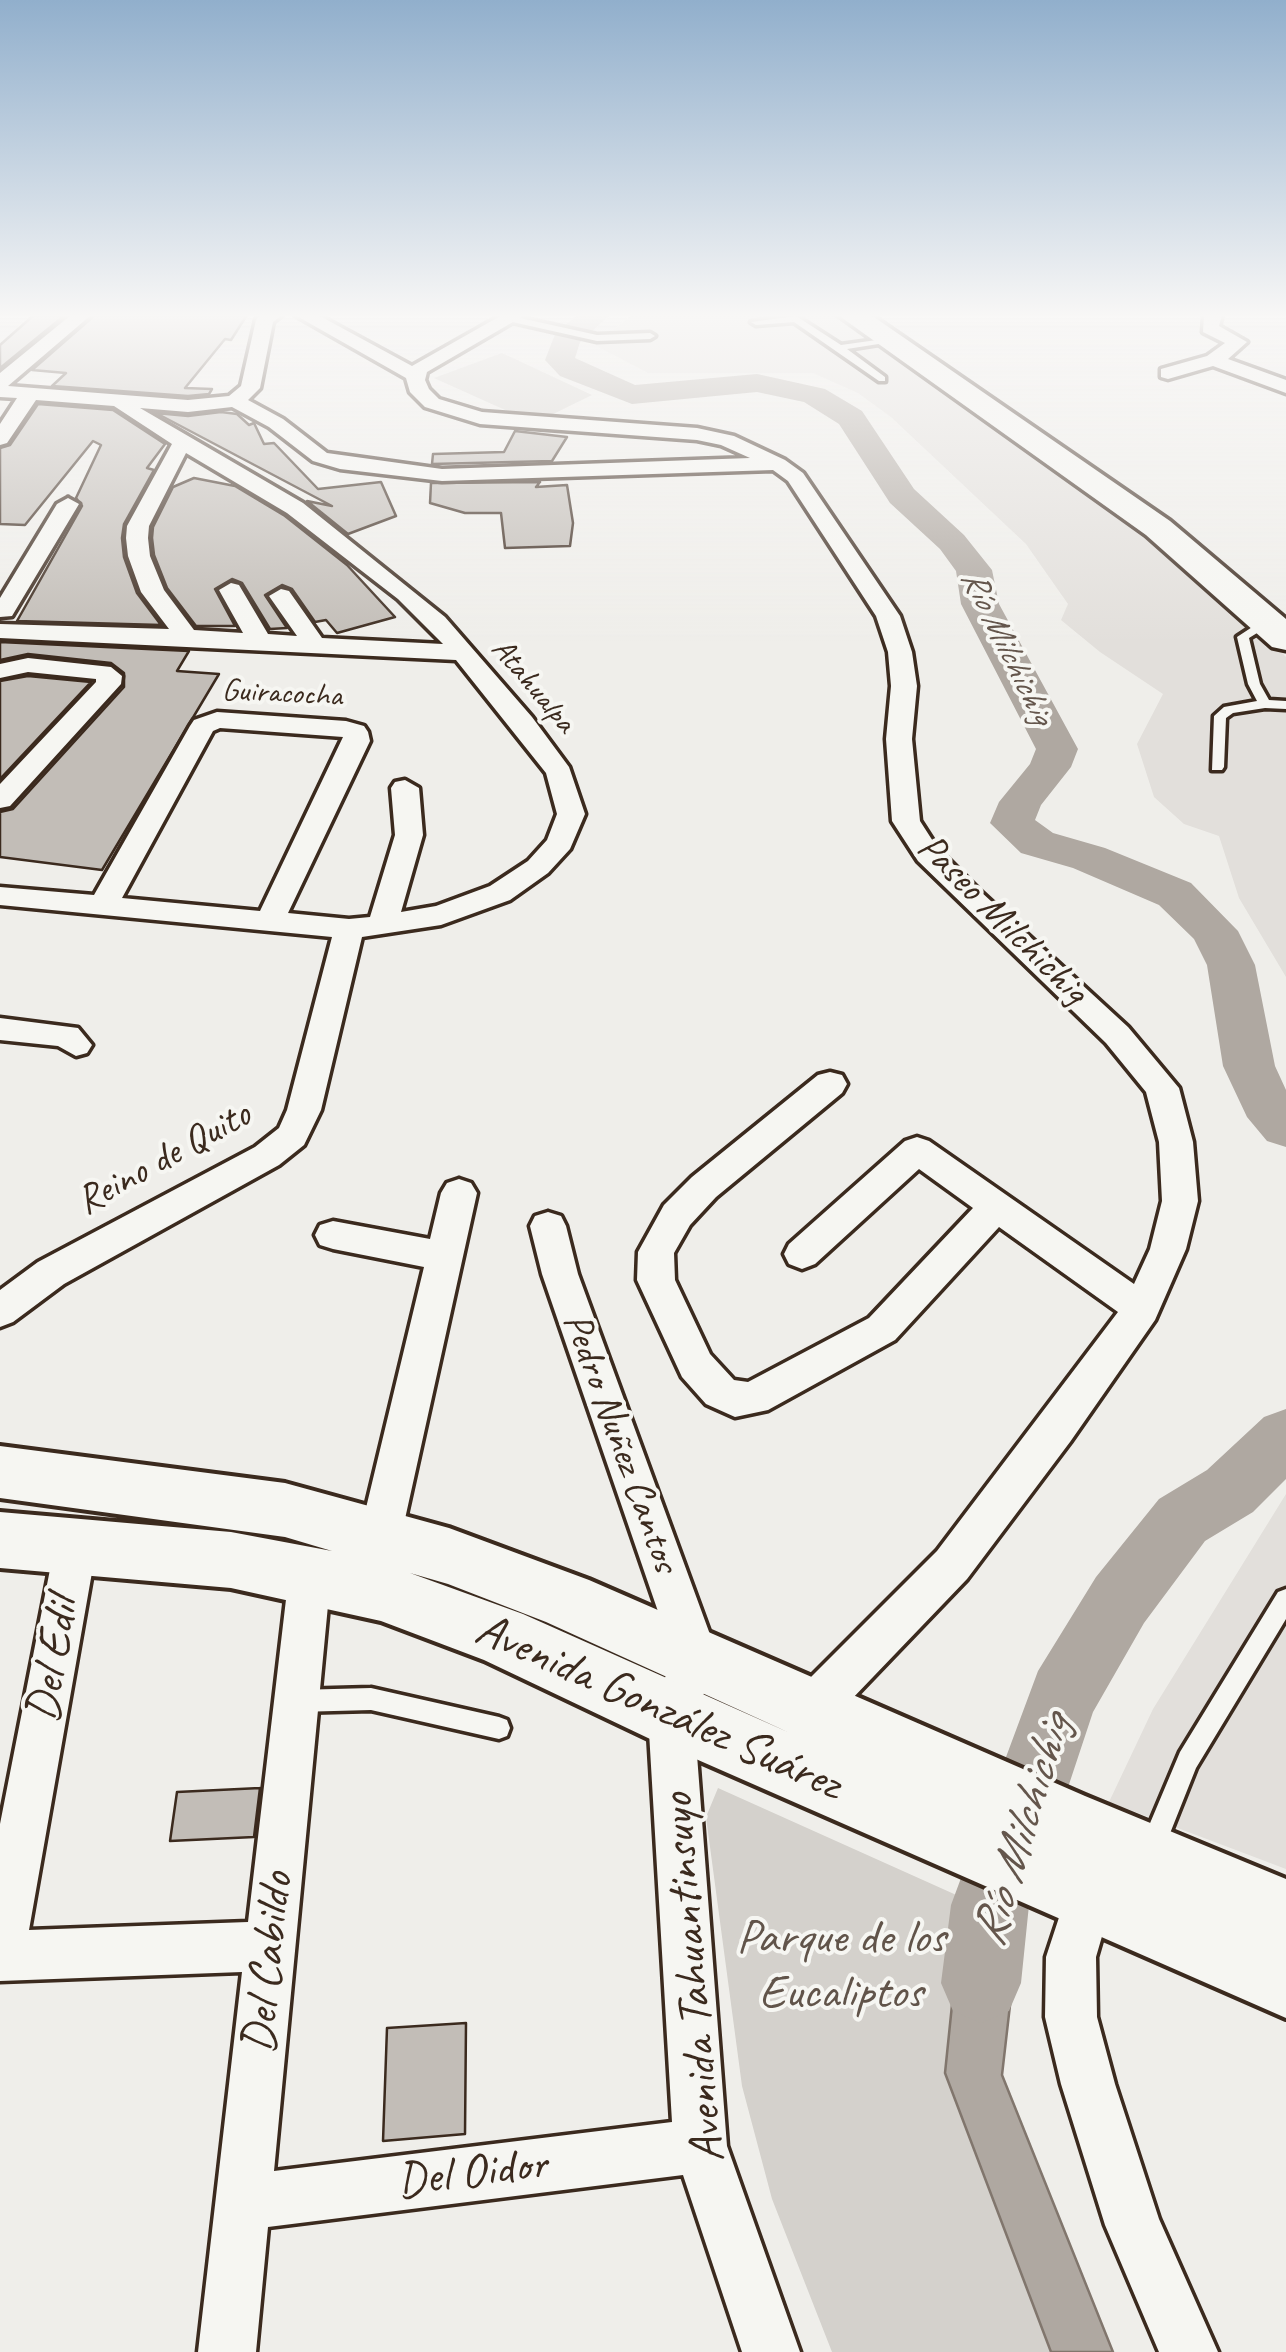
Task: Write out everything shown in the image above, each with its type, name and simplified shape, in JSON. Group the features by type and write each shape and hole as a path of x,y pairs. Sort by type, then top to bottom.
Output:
{"main road":[{"path":"1018,425 1279,620"},
{"name":"Avenida González Suárez","path":"0,1472 285,1510 449,1556 550,1594 684,1687"},
{"name":"Avenida González Suárez","path":"0,1540 231,1560 310,1574 381,1592 501,1636 684,1687 942,1800 1286,1982"},
{"name":"Avenida González Suárez","path":"1072,1867 1148,1857 1286,1914"}],"street":[{"path":"157,425 296,508 406,594 463,653"},
{"path":"173,425 180,440 138,526 137,538 139,556 153,592 180,624 184,636"},
{"path":"278,425 320,456 362,466 468,476 778,464"},
{"name":"Paseo Milchichig","path":"572,425 697,434 745,447 796,478 888,616 900,652 904,686 899,739 906,821 928,855 1118,1034 1162,1088 1176,1142 1180,1201 1168,1249 1142,1309 1056,1430 952,1565 796,1736"},
{"path":"1,617 68,504"},
{"path":"231,590 260,642"},
{"path":"281,596 316,646"},
{"name":"Atahualpa","path":"0,896 365,927 441,916 500,893 538,867 560,843 571,814 559,773 463,653 79,633 1,617"},
{"path":"0,671 28,664 109,676 108,684 0,800"},
{"name":"Guiracocha","path":"103,906 203,726 217,720 355,732 357,740 270,920"},
{"name":"Reino de Quito","path":"0,1309 92,1248 251,1164 292,1136 365,927 409,835 406,788"},
{"path":"0,1029 66,1036 76,1045"},
{"path":"830,1084 704,1187 676,1215 656,1252 656,1280 696,1365 720,1392 735,1400 754,1398 882,1330 997,1206"},
{"path":"802,1254 916,1150 1142,1309"},
{"path":"380,1537 460,1193"},
{"name":"Pedro Nuñez Cantos","path":"548,1226 684,1687"},
{"path":"333,1235 443,1256"},
{"name":"Del Edil","path":"0,1955 76,1544"},
{"name":"Del Cabildo","path":"227,2352 310,1574"},
{"name":"Avenida Tahuantinsuyo","path":"684,1687 700,2146 771,2352"},
{"path":"1072,1867 1071,2017 1133,2225 1189,2352"},
{"path":"0,1955 271,1946"},
{"name":"Del Oidor","path":"245,2202 700,2146"}],"lane":[{"path":"1266,704 1254,684 1244,637 1279,620"},
{"path":"1217,768 1220,716 1229,710 1286,705"},
{"path":"1148,1857 1188,1760 1286,1599"},
{"path":"297,1700 370,1699 499,1728"}],"shaded area":[{"path":"899,425 989,425 1150,538 1286,657 1286,977 1239,898 1219,836 1184,824 1154,797 1137,744 1163,694 1061,620 1068,604 1026,544"},
{"path":"1286,1494 1286,1869 1109,1802 1153,1709"},
{"path":"963,1898 1020,1918 1002,2075 1113,2352 1051,2352 945,2073"}],"green space":[{"name":"Parque de los Eucaliptos","path":"718,1788 963,1898 945,2073 1051,2352 832,2352 772,2199 742,2086 706,1817"}],"building":[{"path":"24,425 136,425 165,444 147,468 154,470 124,524 122,538 124,557 137,593 161,625 17,621 82,506 76,498 101,445 93,441 25,525 0,524 0,448 10,445"},
{"path":"178,425 255,425 264,444 274,443 318,489 381,482 396,516 348,534 307,501 332,506"},
{"path":"515,431 567,437 552,461 432,464 433,454 504,452"},
{"path":"194,478 235,486 285,516 347,565 395,617 337,633 326,620 315,622 292,589 282,585 265,595 287,628 270,629 242,583 232,579 215,589 235,626 196,626 167,588 152,538 153,527 173,487"},
{"path":"540,482 536,487 567,485 573,523 570,546 505,548 501,513 465,513 430,503 431,483"},
{"path":"0,642 189,651 177,671 219,674 102,870 0,857 0,812 13,809 124,687 124,673 111,663 28,654 0,660"},
{"path":"28,676 91,682 0,779 0,681"},
{"path":"260,1788 254,1837 170,1841 177,1792"},
{"path":"466,2023 465,2134 383,2141 387,2028"}],"waterway":[{"name":"Río Milchichig","path":"855,425 902,496 952,542 974,570 980,604 1057,749 1050,767 1021,802 1012,823 1037,843 1089,858 1175,894 1214,931 1231,965 1249,1066 1266,1103 1286,1127"},
{"name":"Río Milchichig","path":"981,1983 990,1905 1063,1696 1120,1600 1182,1520 1230,1491 1286,1437"}]}
